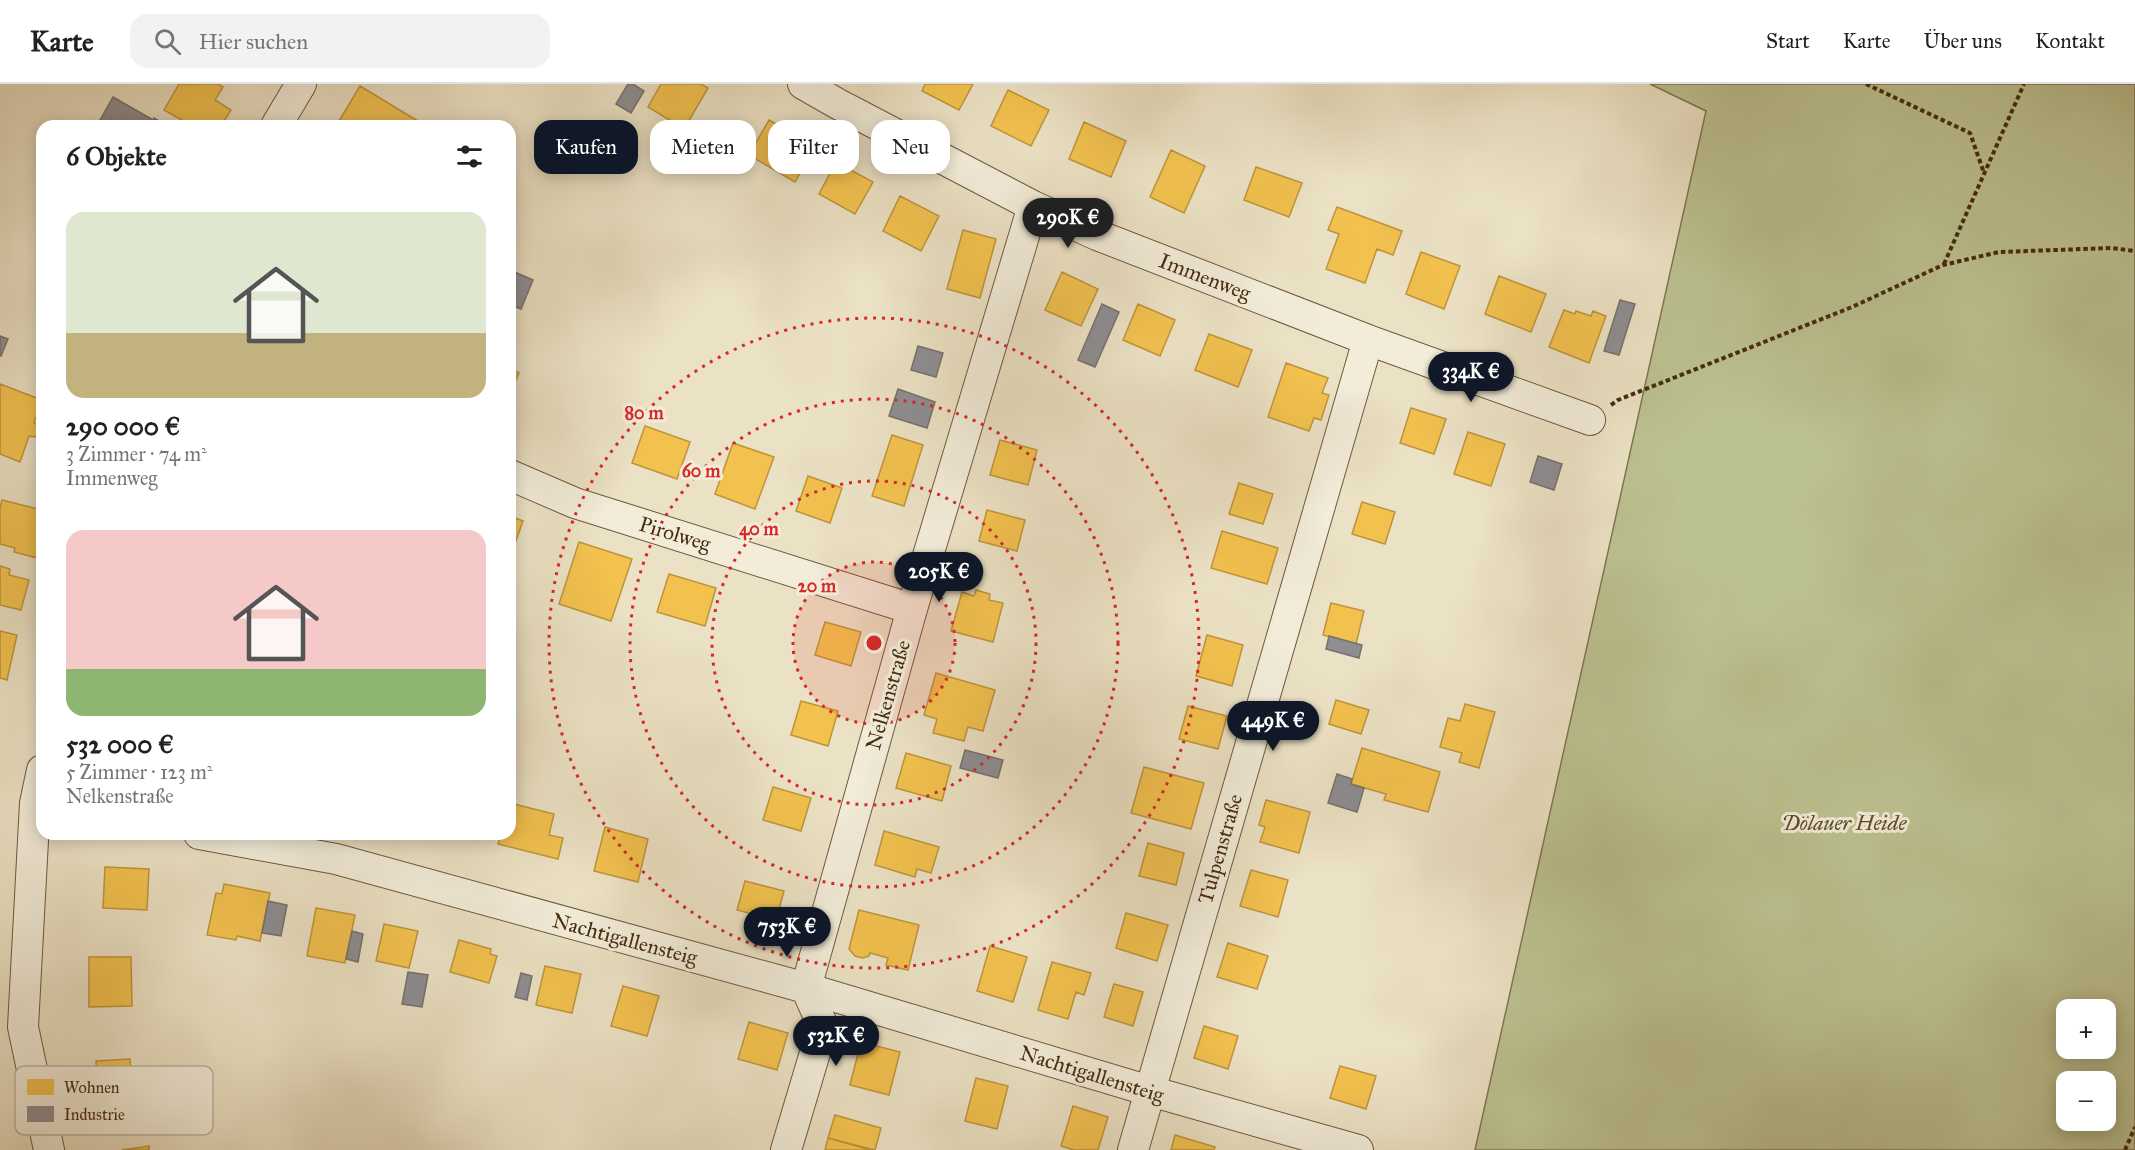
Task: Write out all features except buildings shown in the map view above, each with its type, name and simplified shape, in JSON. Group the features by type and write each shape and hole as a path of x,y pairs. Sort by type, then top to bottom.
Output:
{"street":[{"path":"279,120 300,84"},
{"name":"Immenweg","path":"802,84 1033,206 1097,236 1368,340 1590,420"},
{"name":"Nelkenstraße","path":"806,988 912,609 1033,206"},
{"name":"Tulpenstraße","path":"1133,1150 1368,340"},
{"name":"Pirolweg","path":"516,478 574,503 912,609"},
{"path":"31,1066 23,1027 36,840"},
{"name":"Nachtigallensteig","path":"231,840 336,860 806,988 1150,1091 1358,1150"},
{"path":"786,1150 823,1026 806,988"},
{"path":"46,1135 49,1150"}],"path":[{"path":"1866,84 1971,134 1984,173"},
{"path":"1943,265 2024,84"},
{"path":"1590,420 1618,400 1852,307 1943,265 1999,252 2112,248 2135,250"},
{"path":"2125,1150 2135,1127"}],"green space":[{"name":"Dölauer Heide","path":"1650,84 2135,84 2135,1150 1475,1150 1706,111"}]}
